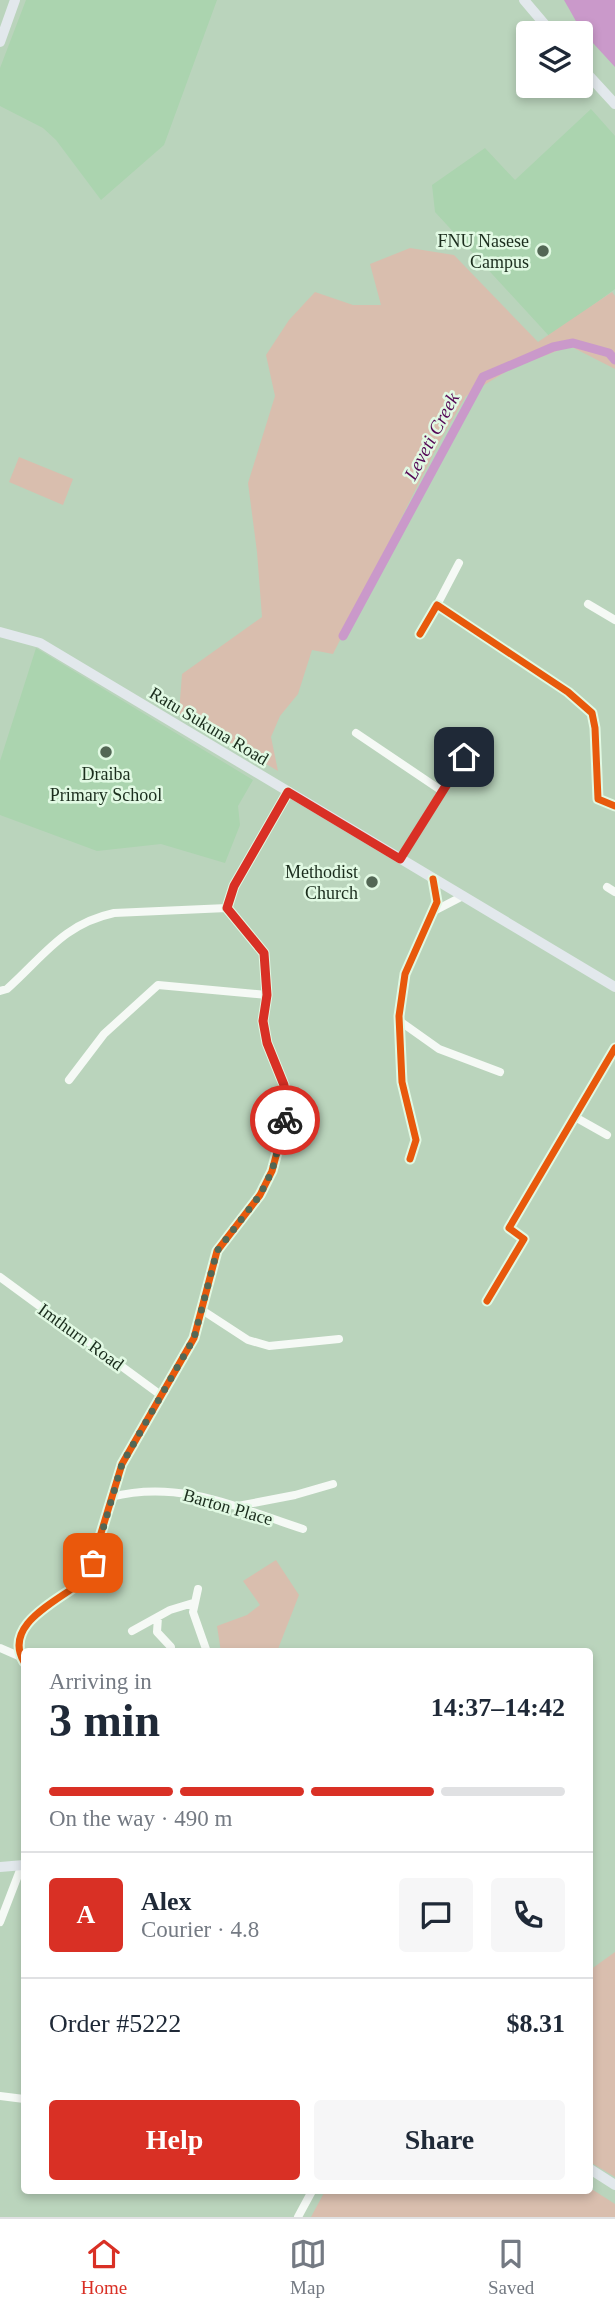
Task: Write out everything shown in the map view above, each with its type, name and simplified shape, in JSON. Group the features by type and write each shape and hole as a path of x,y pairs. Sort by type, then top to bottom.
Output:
{"main road":[{"path":"0,41 15,0"},
{"path":"524,0 542,21"},
{"path":"593,80 615,104"},
{"name":"Ratu Sukuna Road","path":"0,632 40,643 615,987"},
{"path":"0,1867 21,1865"},
{"path":"593,2171 615,2185"}],"street":[{"path":"419,634 459,563"},
{"path":"588,604 615,620"},
{"path":"437,605 568,692 592,713 596,728 598,799 615,806"},
{"path":"356,733 442,791"},
{"path":"400,859 475,739"},
{"path":"227,908 234,886 288,792"},
{"path":"410,1159 416,1140 402,1082 401,1022 398,1016 405,974 412,952 437,902 433,879"},
{"path":"434,911 463,896"},
{"path":"0,991 7,989 72,928 96,917 114,913 227,908"},
{"path":"21,1648 23,1626 37,1610 77,1588 88,1576 122,1464 194,1338 217,1251 260,1195 272,1171 285,1122 284,1085 267,1043 263,1021 267,995 264,953 227,908"},
{"path":"69,1080 104,1034 158,985 267,995"},
{"path":"401,1022 439,1049 500,1072"},
{"path":"487,1301 524,1239 509,1228 615,1048"},
{"path":"575,1117 607,1135"},
{"name":"Imthurn Road","path":"0,1278 162,1396"},
{"path":"202,1310 248,1340 269,1346 339,1339"},
{"path":"236,1507 295,1496 333,1484"},
{"name":"Barton Place","path":"111,1497 129,1492 188,1492 303,1529"},
{"path":"198,1588 193,1612 206,1648"},
{"path":"132,1631 193,1603"},
{"path":"158,1617 157,1632 171,1648"},
{"path":"0,1648 21,1658"},
{"path":"0,1922 21,1870"},
{"path":"0,2096 21,2099"},
{"path":"298,2217 310,2194"}],"shaded area":[{"path":"26,0 217,0 164,145 101,200 56,140 43,128 0,106 0,68"},
{"path":"564,0 615,0 615,67 593,43 593,21 576,21"},
{"name":"FNU Nasese Campus","path":"591,109 615,136 615,289 550,337 435,212 432,185 485,148 515,180"},
{"path":"410,248 454,255 538,342 612,292 615,296 615,369 570,346 512,368 466,396 441,439 333,654 312,650 298,694 280,716 271,737 278,771 179,713 182,674 262,617 248,483 275,396 266,355 289,320 315,292 353,305 381,305 370,264"},
{"path":"19,457 73,479 63,505 9,482"},
{"name":"Draiba Primary School","path":"36,648 253,780 238,806 240,825 225,863 161,844 97,851 0,815 0,761"},
{"path":"276,1560 299,1595 278,1648 220,1648 217,1626 247,1615 260,1605 243,1581"},
{"path":"615,1952 615,2177 593,2164 593,1968"},
{"path":"593,2190 615,2204 615,2217 311,2217 323,2194 593,2194"}],"waterway":[{"name":"Leveti Creek","path":"343,636 483,377 553,347 573,343 609,353 615,360"}],"cycle path":[{"path":"420,634 437,605 568,692 592,713 598,799 615,806"},
{"path":"21,1653 21,1634 29,1622 88,1576 122,1464 194,1338 217,1251 260,1195 272,1171 285,1122 284,1085 267,1043 263,1021 267,995 264,953 227,908 234,886 288,792"},
{"path":"410,1159 416,1140 402,1082 399,1016 405,974 437,902 433,879"},
{"path":"487,1301 524,1239 509,1228 615,1048"}],"way so far":[{"path":"93,1563 122,1464 194,1338 217,1251 260,1195 272,1171 285,1120"}],"place":[{"name":"FNU Nasese Campus","path":"543,251"},
{"name":"Draiba Primary School","path":"106,752"},
{"name":"Methodist Church","path":"372,882"}],"route":[{"path":"285,1120 284,1085 279,1067 267,1043 263,1021 267,995 264,953 250,932 227,908 234,886 263,831 288,792 400,859 464,757"}]}
